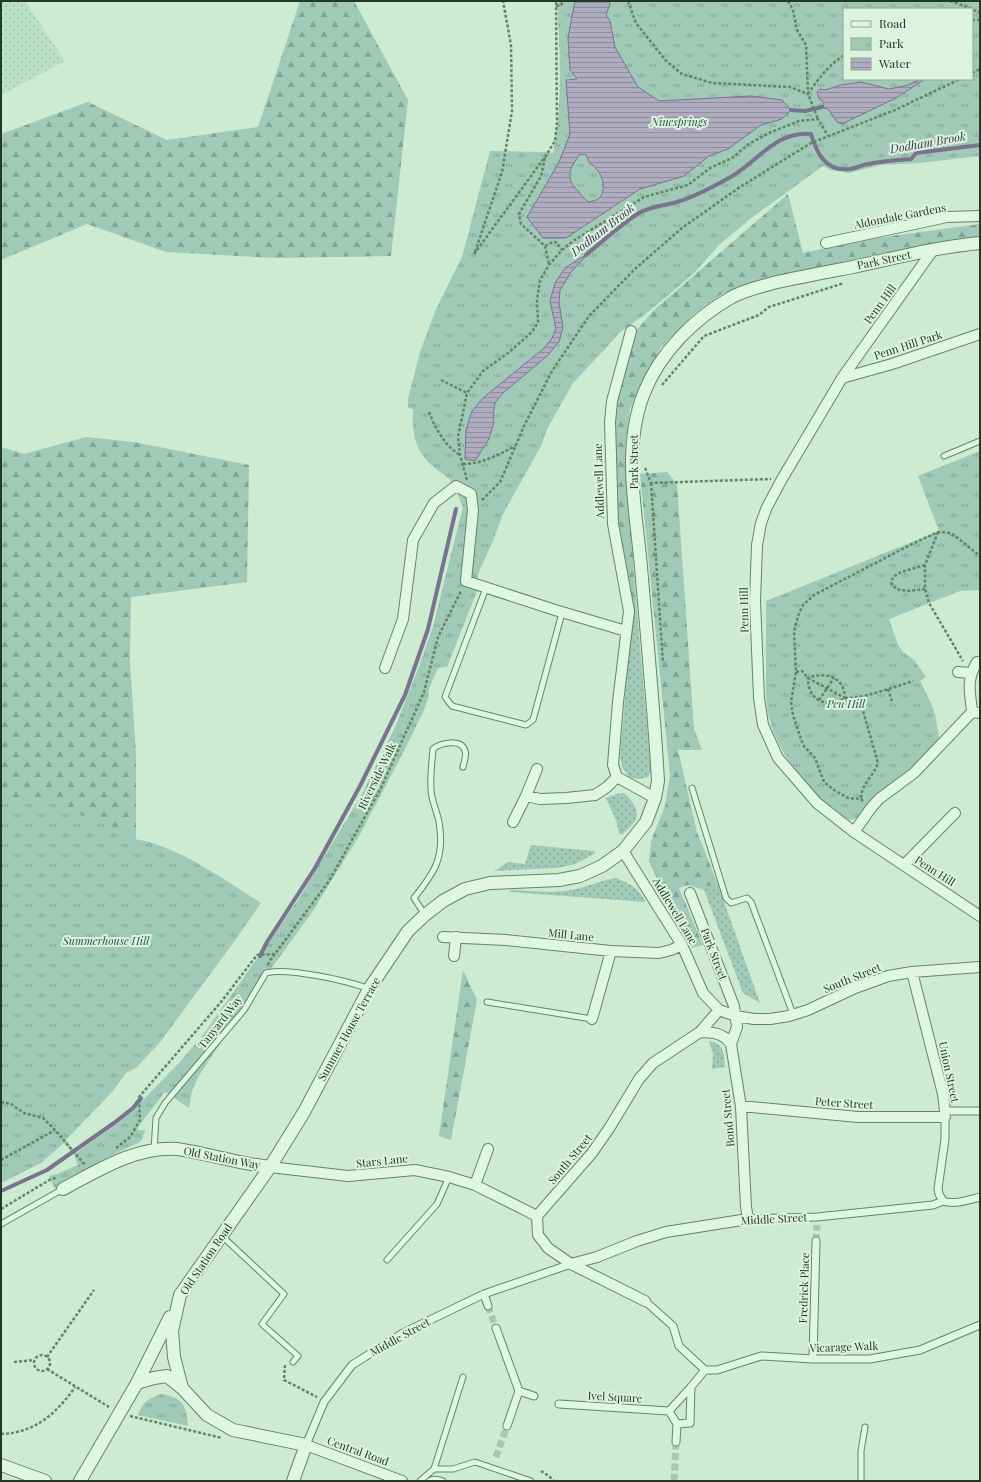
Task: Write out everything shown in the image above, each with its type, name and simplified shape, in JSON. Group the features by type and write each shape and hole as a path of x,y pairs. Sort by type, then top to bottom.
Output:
{"street":[{"name":"Aldondale Gardens","path":"826,243 947,217 980,216"},
{"name":"Park Street","path":"623,851 646,822 655,798 658,781 633,461 634,428 644,393 654,373 667,353 696,322 733,297 747,290 791,279 932,250 980,243"},
{"name":"Penn Hill","path":"932,250 842,378 767,507 761,523 757,545 755,602 759,698 763,726 778,758 817,803 854,832 980,916"},
{"name":"Addlewell Lane","path":"617,777 613,765 618,702 629,611 613,524 610,422 612,401 631,331"},
{"name":"Penn Hill Park","path":"842,378 892,364 980,334"},
{"path":"385,668 403,619 413,540 434,503 456,486 471,494 473,510 466,581 562,613 626,631"},
{"path":"854,832 879,799 914,772 976,712 969,686 971,674 977,662"},
{"path":"958,672 971,674"},
{"path":"513,822 537,769"},
{"path":"526,796 540,799 595,795 607,787 617,777 655,798"},
{"path":"904,865 955,813"},
{"name":"Addlewell Lane","path":"623,851 682,945 703,993 719,1010 736,1016"},
{"name":"Summer House Terrace","path":"270,1167 304,1112 369,989 408,931 425,915 443,901 465,889 490,883 559,880 580,876 602,866 623,851"},
{"name":"Park Street","path":"690,893 734,1006 736,1016"},
{"name":"Mill Lane","path":"443,937 506,940 611,951 659,953 682,945"},
{"path":"454,956 456,937"},
{"path":"592,1019 611,951"},
{"name":"South Street","path":"736,1016 765,1019 793,1014 808,1010 855,988 881,979 912,972 980,967"},
{"name":"Union Street","path":"912,972 943,1094 945,1114 944,1139 938,1189 944,1201"},
{"name":"South Street","path":"537,1216 592,1153 610,1127 639,1079 653,1063 700,1032 719,1010"},
{"name":"Bond Street","path":"736,1016 737,1027 731,1044 741,1108 746,1207 748,1219"},
{"path":"700,1032 716,1032 726,1037 731,1044"},
{"name":"Peter Street","path":"741,1108 751,1107 858,1117 945,1114"},
{"path":"945,1114 980,1111"},
{"name":"Old Station Way","path":"63,1189 123,1159 154,1151 175,1149 195,1152 241,1163 270,1167"},
{"path":"475,1185 488,1149"},
{"name":"Stars Lane","path":"270,1167 348,1176 415,1170 449,1177 475,1185 537,1216"},
{"name":"Old Station Road","path":"270,1167 180,1295 172,1331 174,1357 182,1388 207,1416 233,1430 306,1445"},
{"name":"Middle Street","path":"292,1481 324,1402 352,1365 403,1333 484,1294 571,1264 597,1257 637,1241 666,1232 748,1219 817,1217 933,1205 944,1201 949,1203 980,1197"},
{"path":"537,1216 538,1235 548,1248 571,1264 645,1301 673,1326 679,1346 705,1370 669,1411 677,1424 676,1442"},
{"path":"816,1225 817,1217"},
{"name":"Fredrick Place","path":"813,1359 816,1241"},
{"path":"484,1294 488,1306"},
{"path":"80,1481 137,1383 180,1295"},
{"name":"Vicarage Walk","path":"705,1370 717,1370 761,1356 813,1359 870,1359 920,1350 980,1325"},
{"path":"496,1328 520,1391 507,1426"},
{"path":"137,1383 167,1376 182,1388"},
{"path":"677,1424 690,1423 691,1387"},
{"path":"520,1391 534,1396"},
{"name":"Ivel Square","path":"559,1404 669,1411"},
{"name":"Central Road","path":"306,1445 402,1481"},
{"path":"1,1465 45,1481"}],"lane":[{"path":"944,456 980,441"},
{"path":"486,588 445,697 452,706 526,725 533,720 562,613"},
{"path":"425,915 414,898 425,885 438,864 441,849 439,823 431,791 430,773 433,749 446,743 455,743 464,748 466,753 463,767"},
{"path":"692,788 726,898 731,903 747,898 751,902 793,1014"},
{"name":"Tanyard Way","path":"154,1151 156,1118 165,1103 244,1010 266,973 272,971 293,971 355,984 369,989"},
{"path":"487,1002 592,1019"},
{"path":"387,1260 437,1204 449,1177"},
{"path":"1,1224 63,1189"},
{"path":"222,1236 284,1294 262,1324 298,1356 294,1362"},
{"path":"420,1481 434,1469 464,1378"},
{"path":"861,1481 861,1452 865,1427"},
{"path":"434,1469 453,1469 475,1462 531,1481"},
{"path":"429,1481 432,1479 439,1479 443,1481"}],"path":[{"path":"503,1 511,45 512,111 502,172 474,254 555,141 557,123 556,1"},
{"path":"556,6 561,5 563,1"},
{"path":"628,1 636,23 641,30 666,61 682,74 712,83 790,87 808,94"},
{"path":"788,1 793,10 797,30 806,45 808,94 818,119 828,136"},
{"path":"950,1 970,8"},
{"path":"808,94 820,77 836,60 843,56"},
{"path":"473,510 500,482 515,446 552,371 589,316 631,273 682,228 740,187 811,143 895,110 958,80"},
{"path":"471,494 462,464 458,437 467,393 483,371 508,353 532,332 538,322 537,300 540,280 549,265 562,250 573,241 644,197 688,185 710,168 732,158 749,144 769,132 799,122 818,119"},
{"path":"545,157 541,176 519,214 521,224 545,246 549,265"},
{"path":"545,246 556,242 562,250"},
{"path":"660,389 704,336 759,315 769,307 841,284 840,269"},
{"path":"441,380 467,393"},
{"path":"429,412 439,432 452,450 460,455"},
{"path":"462,464 474,464 485,461 515,446"},
{"path":"633,461 640,462 646,470 651,483 663,669"},
{"path":"651,483 782,479"},
{"path":"871,808 861,799 848,798 824,782 815,758 803,745 793,715 791,702 796,672 794,632 798,616 803,605 814,595 938,532 950,533 980,556"},
{"path":"938,532 925,566 925,589 929,603 971,674"},
{"path":"925,566 901,572 893,577 891,583 896,589 909,591 925,589"},
{"name":"Riverside Walk","path":"130,1137 140,1120 139,1097 221,1002 257,955 275,954 329,881 381,788 424,692 438,637 466,581"},
{"path":"796,672 802,671 808,678 845,699"},
{"path":"808,678 815,675 825,674 834,678 841,683 845,691 845,699"},
{"path":"808,678 808,687 811,694 819,700 829,703 859,697 913,681"},
{"path":"819,700 834,678"},
{"path":"888,689 892,701"},
{"path":"859,697 878,763 876,769 861,790 861,799"},
{"path":"1,1102 11,1104 24,1113 43,1118 85,1165"},
{"path":"1,1160 55,1130"},
{"path":"47,1357 94,1290"},
{"path":"14,1362 34,1360 40,1355 47,1357"},
{"path":"34,1360 34,1365 37,1370 42,1371 47,1369 50,1365 47,1357"},
{"path":"286,1362 284,1380 324,1402"},
{"path":"47,1369 119,1414 223,1439"},
{"path":"1,1434 21,1432 51,1416 63,1404 75,1387"},
{"path":"541,1471 554,1481"}],"green space":[{"path":"1,1 25,1 65,61 1,95"},
{"path":"300,1 354,1 408,100 391,256 276,258 166,252 87,224 1,260 1,134 88,102 167,140 258,127"},
{"name":"Ninesprings","path":"557,1 980,1 980,156 919,163 881,165 849,173 830,170 823,166 750,219 719,245 695,272 677,288 643,316 619,333 573,383 547,429 541,446 503,514 478,574 478,589 447,667 438,668 429,689 428,699 424,710 358,838 312,912 251,997 198,1077 192,1091 189,1108 165,1092 138,1127 138,1130 145,1130 143,1138 140,1142 110,1156 55,1189 49,1176 78,1165 74,1155 64,1143 41,1163 1,1183 1,800 3,798 49,798 59,807 131,834 134,839 150,842 183,856 216,874 261,903 161,1041 137,1067 126,1073 112,1092 66,1140 76,1153 114,1126 149,1094 179,1063 206,1031 296,903 362,794 396,725 433,626 463,507 457,492 448,478 423,456 419,449 414,435 413,409 408,408 408,399 420,352 436,309 462,257 490,151 553,153 558,116 560,58"},
{"path":"788,194 803,253 869,239 980,224 980,239 759,280 720,295 694,314 661,347 630,409 625,451 637,611 632,612 614,489 615,402 636,331 654,310"},
{"path":"86,437 134,442 249,465 247,582 131,597 130,661 136,755 136,860 1,834 1,447 24,454"},
{"name":"Pen Hill","path":"980,451 980,590 960,591 889,619 898,645 903,652 914,660 926,677 920,681 935,714 940,743 901,780 883,789 874,796 857,818 843,818 827,806 800,777 786,757 771,725 766,695 766,601 939,531 918,476"},
{"path":"667,472 677,484 694,729 702,750 678,750 697,832 717,882 701,889 688,885 679,888 703,945 692,948 649,862 651,841 665,806 670,775 640,474"},
{"path":"637,611 651,771 648,777 639,779 629,777 623,769 620,758 632,612"},
{"path":"624,793 630,798 636,809 637,817 632,825 622,835 619,833 616,820 606,798"},
{"path":"531,845 593,851 596,853 575,864 558,868 494,871 508,862 525,864"},
{"path":"616,878 634,887 646,902 510,892 510,890 548,892 563,891 577,889"},
{"path":"717,882 760,1003 743,993 704,890 701,889"},
{"path":"463,970 477,1000 451,1140 439,1136"},
{"path":"709,1041 718,1044 722,1050 725,1067 712,1069 713,1054"},
{"path":"160,1394 174,1397 182,1403 185,1407 188,1426 138,1415 146,1402"}],"water":[{"path":"575,1 609,1 610,4 606,15 610,21 615,47 638,87 659,101 751,96 782,100 791,110 782,119 761,125 728,149 709,156 684,176 640,189 566,238 543,238 527,217 559,162 570,134 566,80 577,79 570,70 568,38","holes":["580,154 586,155 590,164 597,169 603,183 600,197 597,200 589,202 574,186 570,177 571,168"]},
{"path":"918,80 923,80 896,98 842,124 837,122 829,110 822,107 824,104 822,100 819,99 817,92 820,89 825,90 841,85 861,82 889,89 908,85"},
{"path":"589,253 571,272 560,290 559,303 563,327 559,342 547,356 502,394 495,403 493,416 494,422 489,439 475,461 465,459 466,430 472,411 483,398 543,349 551,340 556,329 550,301 555,283 565,268"}],"waterway":[{"path":"791,110 805,111 822,107"},
{"name":"Dodham Brook","path":"586,255 618,228 639,213 653,207 683,200 709,189 737,173 766,150 787,137 798,134 811,134 816,148 824,160 829,165 842,169 850,169 879,162 911,159 916,153 980,145"},
{"path":"260,956 267,942 315,868 360,786 405,695 428,629 456,509"},
{"path":"1,1191 47,1170 114,1123 133,1108 141,1098"}],"tunnel":[{"path":"816,1241 817,1225"},
{"path":"488,1306 496,1328"},
{"path":"496,1457 507,1426"},
{"path":"674,1481 676,1442"}],"park label":[{"name":"Summerhouse Hill","path":"106,941"}]}
